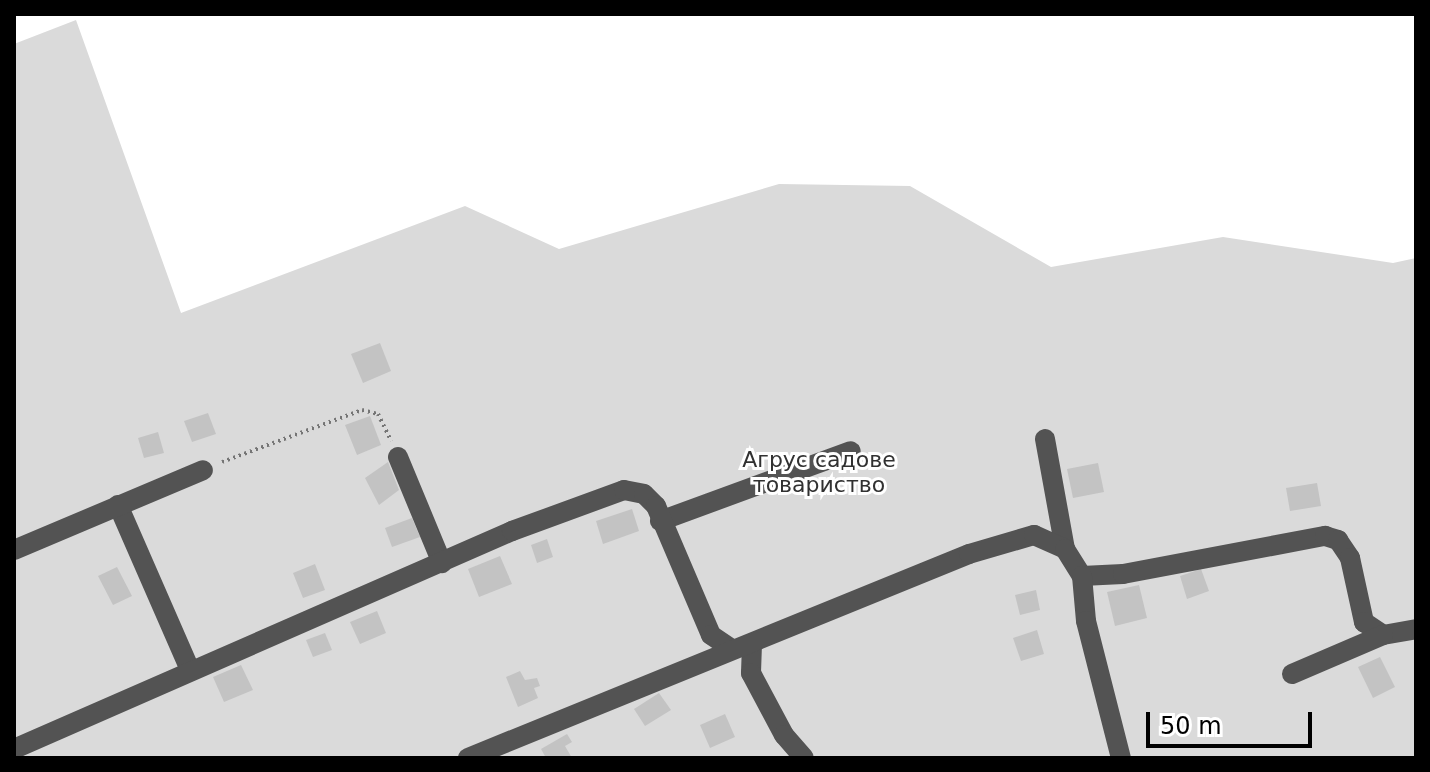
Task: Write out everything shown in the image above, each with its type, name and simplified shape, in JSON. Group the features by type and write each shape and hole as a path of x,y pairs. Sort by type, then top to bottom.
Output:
{"street":[{"path":"1045,439 1065,549 1082,576 1086,621 1121,758"},
{"path":"660,521 851,451"},
{"path":"398,457 442,563"},
{"path":"14,550 203,470"},
{"path":"14,749 442,563 624,490 644,494 660,521 711,635 742,647 751,673 784,735 804,758"},
{"path":"118,505 190,670"},
{"path":"468,758 1018,536 1042,538 1065,549"},
{"path":"1082,576 1123,574 1325,536 1338,540 1350,558 1364,622 1383,635"},
{"path":"1292,674 1383,635 1416,629"}],"path":[{"path":"203,470 362,410 378,414 398,457"}],"green space":[{"name":"Агрус садове товариство","path":"76,20 181,313 465,206 559,249 779,184 910,186 1051,267 1223,237 1393,263 1416,258 1416,758 14,758 14,44"}],"building":[{"path":"380,343 391,371 363,383 351,354"},
{"path":"208,413 216,434 192,442 184,421"},
{"path":"370,416 381,445 357,455 345,425"},
{"path":"158,432 164,453 144,458 138,438"},
{"path":"388,462 399,490 379,505 365,478"},
{"path":"1098,463 1104,492 1073,498 1067,469"},
{"path":"1317,483 1321,506 1290,511 1286,488"},
{"path":"632,509 639,531 603,544 596,521"},
{"path":"412,518 420,537 392,547 385,528"},
{"path":"547,539 553,557 537,563 531,545"},
{"path":"500,556 512,584 479,597 468,569"},
{"path":"315,564 325,590 303,598 293,573"},
{"path":"117,567 132,596 113,605 98,576"},
{"path":"1201,569 1209,591 1187,599 1180,576"},
{"path":"1139,585 1147,618 1115,626 1107,592"},
{"path":"1036,590 1040,610 1020,615 1015,595"},
{"path":"377,611 386,633 360,644 350,622"},
{"path":"1037,630 1044,654 1021,661 1013,638"},
{"path":"325,633 332,650 313,657 306,640"},
{"path":"1380,657 1395,687 1373,698 1358,667"},
{"path":"241,665 253,690 224,702 213,677"},
{"path":"520,671 525,680 537,678 540,686 534,688 538,698 518,707 506,677"},
{"path":"659,693 671,710 645,726 634,709"},
{"path":"725,714 735,737 710,748 700,725"},
{"path":"567,734 572,742 565,746 572,758 546,758 541,749"}]}
